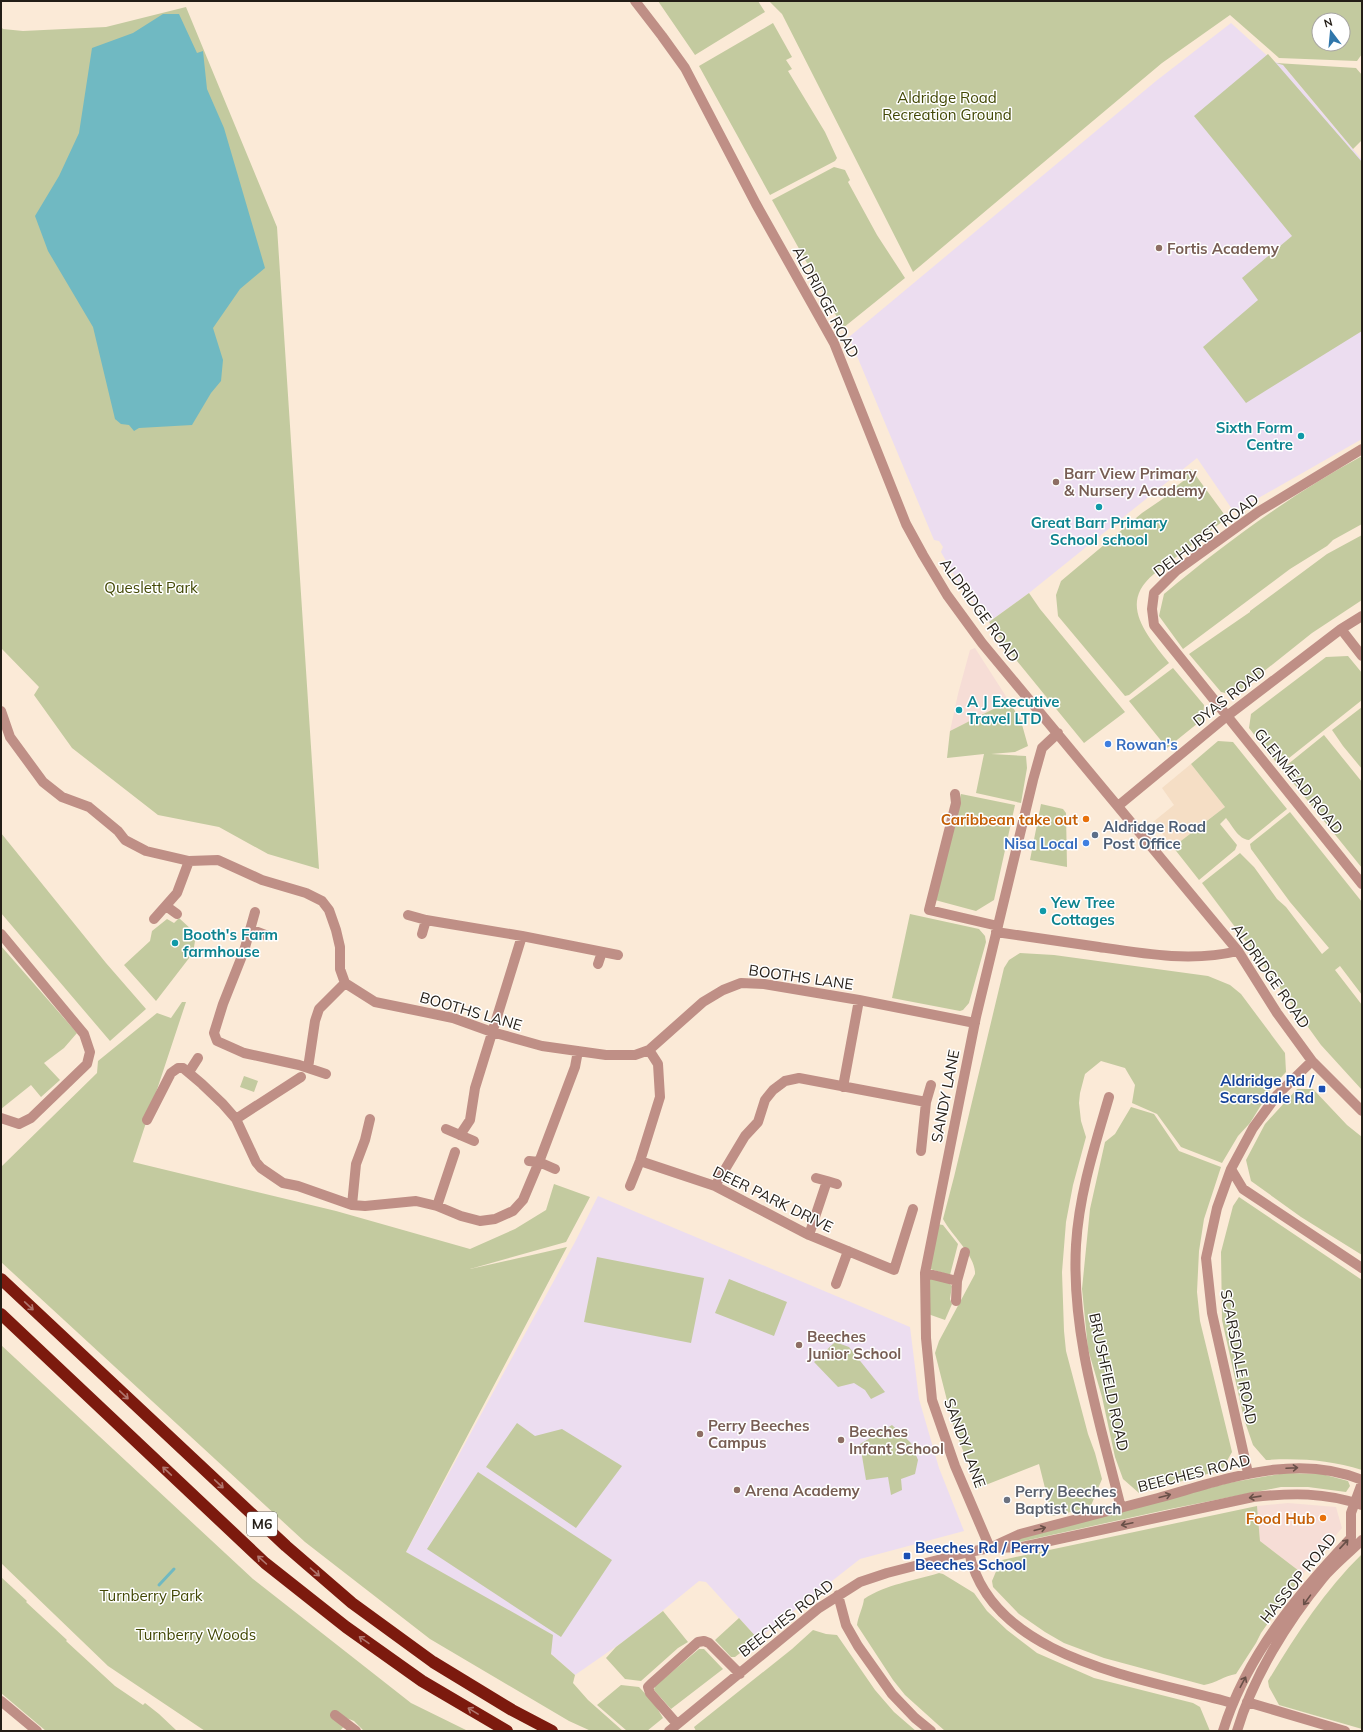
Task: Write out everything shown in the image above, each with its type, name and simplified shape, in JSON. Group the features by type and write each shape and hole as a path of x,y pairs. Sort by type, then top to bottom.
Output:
{"highway":[{"name":"M6","path":"1,1279 286,1546 352,1603 433,1662 512,1710 552,1731"},
{"name":"M6","path":"1,1314 265,1563 346,1627 416,1676 507,1731"}],"street":[{"name":"ALDRIDGE ROAD","path":"635,1 684,68 756,204 834,343 906,524 947,595 982,644 1058,733 1238,951 1277,1013 1312,1062 1362,1111"},
{"name":"DELHURST ROAD","path":"1227,716 1154,625 1152,609 1154,593 1176,571 1258,512 1362,449"},
{"name":"DYAS ROAD","path":"1118,806 1227,716 1341,629 1362,616"},
{"path":"1341,629 1362,656"},
{"path":"1,711 10,737 43,782 62,797 89,807 118,831 126,840 146,851 189,861 218,860 262,880 306,893 322,901 329,910 336,930 340,947 340,969 345,983 319,1009 315,1021 308,1068"},
{"name":"GLENMEAD ROAD","path":"1227,716 1362,884"},
{"name":"SANDY LANE","path":"990,1548 955,1466 932,1400 926,1338 925,1273 975,1023 1033,780 1042,748 1058,733"},
{"path":"955,794 956,803 929,910 997,929 1155,955 1191,957 1220,955 1238,951"},
{"path":"154,919 177,893 189,861"},
{"path":"166,906 177,914"},
{"path":"255,912 244,951 223,1004 214,1033 217,1041 244,1052 326,1074"},
{"path":"408,915 426,920 522,936 618,955"},
{"path":"422,934 426,920"},
{"path":"250,929 268,936"},
{"path":"1,934 84,1034 90,1052 87,1064 31,1118 19,1124 1,1118"},
{"path":"460,1135 470,1120 475,1088 522,936"},
{"path":"598,964 602,952"},
{"name":"BOOTHS LANE","path":"345,983 375,1002 453,1018 492,1032 542,1046 606,1055 635,1055 649,1050 703,1002 723,990 742,983 764,984 859,1000 975,1023"},
{"path":"843,1086 859,1000"},
{"path":"630,1186 640,1161 660,1097 658,1064 649,1050"},
{"path":"147,1120 170,1073 178,1068 183,1068 190,1072 210,1091 236,1119 254,1158 261,1168 283,1183 298,1186 352,1205 365,1206 416,1201 437,1206 461,1216 480,1221 495,1220 513,1211 523,1200 534,1162 576,1067 578,1051"},
{"path":"190,1072 198,1058"},
{"name":"SCARSDALE ROAD","path":"1248,1473 1212,1313 1206,1258 1217,1208 1231,1169 1253,1128 1277,1095 1312,1062"},
{"path":"236,1119 301,1077"},
{"path":"715,1186 745,1136 758,1122 765,1100 773,1090 785,1081 799,1078 926,1102"},
{"path":"921,1151 926,1102 931,1084"},
{"name":"BRUSHFIELD ROAD","path":"1109,1097 1085,1181 1076,1245 1076,1292 1081,1336 1093,1394 1121,1508"},
{"path":"352,1205 356,1164 365,1140 370,1119"},
{"path":"446,1129 474,1141"},
{"path":"437,1206 455,1152"},
{"name":"DEER PARK DRIVE","path":"640,1161 715,1186 809,1235 894,1270 913,1209"},
{"path":"534,1162 555,1169"},
{"path":"1231,1169 1243,1189 1362,1268"},
{"path":"809,1235 832,1182 816,1178"},
{"path":"836,1284 848,1251"},
{"path":"956,1301 957,1281 964,1252"},
{"path":"925,1273 957,1281"},
{"name":"BEECHES ROAD","path":"990,1548 1020,1534 1248,1473 1304,1467 1342,1473 1362,1482"},
{"name":"HASSOP ROAD","path":"1223,1731 1232,1703 1255,1659 1287,1611 1318,1573 1350,1538 1351,1513 1358,1503 1362,1482"},
{"name":"BEECHES ROAD","path":"740,1674 709,1643 704,1641 698,1642 648,1687 650,1693 672,1729 740,1674 814,1612 860,1582 886,1572 969,1552 990,1548 1022,1546 1253,1497 1286,1494 1315,1494 1343,1498 1358,1503"},
{"name":"HASSOP ROAD","path":"1236,1731 1265,1662 1298,1612 1323,1578 1362,1540"},
{"path":"969,1552 977,1578 983,1591 1014,1623 1038,1640 1105,1670 1232,1703"},
{"path":"838,1595 846,1625 858,1646 892,1694 915,1718 931,1731"},
{"path":"1,1701 37,1731"},
{"path":"1247,1702 1345,1731"},
{"path":"335,1715 356,1731"}],"shaded area":[{"name":"Fortis Academy","path":"1231,23 1273,61 1283,65 1362,160 1362,439 1234,512 1197,458 1029,593 989,622 957,580 941,552 943,547 939,541 934,540 849,337 1156,81"},
{"path":"975,648 1009,701 950,731 970,650"},
{"path":"1191,764 1225,807 1173,847 1153,822 1174,805 1162,788"},
{"name":"Perry Beeches Campus","path":"598,1196 910,1327 919,1399 939,1468 964,1531 860,1559 758,1639 706,1582 699,1581 634,1634 575,1675 551,1654 406,1552 575,1242"},
{"path":"1288,1503 1336,1507 1342,1528 1303,1574 1260,1541 1257,1506"}],"green space":[{"path":"658,1 758,1 765,12 695,55"},
{"name":"Aldridge Road Recreation Ground","path":"769,1 1362,1 1362,54 1357,61 1279,58 1230,15 1162,63 913,272 782,14"},
{"name":"Queslett Park","path":"186,7 277,227 319,869 268,854 219,827 158,815 72,748 34,695 39,687 2,649 1,27 3,29 23,31 106,27"},
{"path":"773,23 792,57 786,60 792,69 788,71 825,132 837,158 835,161 770,195 699,66"},
{"path":"1268,54 1362,162 1362,331 1246,403 1203,347 1258,300 1242,278 1292,236 1194,116"},
{"path":"1276,63 1356,68 1362,75 1362,140 1353,149 1283,65"},
{"path":"834,167 845,170 850,180 848,182 877,235 905,278 843,328 772,200"},
{"path":"1362,456 1362,524 1333,540 1327,546 1290,569 1183,649 1159,616 1164,594 1211,556 1260,520 1310,486"},
{"path":"1191,469 1227,518 1154,574 1143,585 1138,597 1137,608 1140,620 1145,631 1169,663 1129,695 1125,696 1058,616 1056,595 1061,581 1142,513 1164,498 1163,496 1186,479 1184,474"},
{"path":"1362,535 1362,600 1312,633 1234,695 1221,692 1189,654 1250,612 1327,554"},
{"path":"1029,593 1040,609 1125,712 1084,743 1008,650 989,622"},
{"path":"1348,656 1362,673 1362,700 1279,766 1249,728 1251,714 1326,657"},
{"path":"1173,668 1204,705 1203,719 1167,748 1129,701"},
{"path":"1009,701 1021,721 1028,746 1015,752 991,754 1026,756 1027,768 1021,803 976,793 984,754 947,758 950,731"},
{"path":"1362,707 1362,769 1332,730"},
{"path":"1324,735 1362,782 1362,868 1282,769"},
{"path":"1218,741 1233,742 1287,809 1249,840 1238,834 1226,818 1220,824 1237,845 1235,850 1199,880 1173,847 1225,807 1191,764"},
{"path":"961,794 1015,805 994,900 976,911 935,900"},
{"path":"1041,804 1063,809 1066,813 1067,867 1030,860"},
{"path":"1290,812 1362,902 1362,995 1340,966 1335,970 1362,1005 1362,1090 1321,1045 1202,883 1240,853 1254,867 1277,899 1286,907 1322,954 1329,948 1290,902 1251,849 1250,844"},
{"path":"1,833 106,963 146,1009 110,1041 1,913"},
{"path":"910,914 979,929 985,936 986,942 969,1003 963,1010 960,1011 892,998"},
{"path":"179,918 193,931 195,941 193,953 156,1001 124,965 150,941 152,931 167,919 174,923"},
{"path":"1,946 77,1033 64,1048 44,1063 60,1080 41,1097 31,1085 1,1109"},
{"path":"1020,953 1054,955 1208,976 1230,985 1241,994 1285,1053 1286,1072 1273,1086 1250,1123 1238,1136 1222,1163 1181,1147 1157,1114 1132,1103 1135,1085 1125,1068 1101,1061 1085,1074 1079,1103 1081,1121 1086,1137 1073,1185 1066,1222 1062,1272 1064,1331 1066,1351 1088,1434 1102,1479 1090,1508 1052,1516 1039,1464 978,1488 954,1428 935,1353 939,1341 975,1274 972,1260 968,1253 943,1219 1004,968 1009,960"},
{"path":"182,1002 186,1002 133,1162 336,1211 470,1249 515,1229 546,1210 554,1184 590,1197 566,1242 470,1269 567,1247 406,1552 553,1635 551,1654 575,1675 573,1683 588,1700 623,1731 591,1731 569,1721 430,1639 305,1542 1,1262 1,1167 97,1073 98,1061 157,1013 171,1018"},
{"path":"244,1076 258,1081 254,1092 240,1087"},
{"path":"1297,1089 1313,1089 1347,1125 1362,1137 1362,1255 1301,1217 1251,1181 1246,1160 1265,1124"},
{"path":"1131,1107 1154,1114 1179,1151 1221,1167 1204,1219 1199,1251 1197,1292 1200,1321 1232,1452 1223,1468 1218,1471 1139,1493 1123,1479 1115,1457 1102,1397 1088,1349 1082,1289 1090,1209 1105,1142 1115,1134"},
{"path":"1239,1197 1362,1280 1362,1470 1314,1460 1266,1460 1253,1445 1244,1419 1222,1320 1221,1252 1233,1206"},
{"path":"937,1224 943,1225 958,1244 950,1275 930,1269"},
{"path":"597,1257 704,1278 691,1343 584,1322"},
{"path":"929,1278 946,1280 952,1286 950,1299 952,1304 945,1320 928,1314"},
{"path":"729,1279 787,1302 774,1336 715,1313"},
{"path":"835,1342 849,1347 885,1392 871,1399 865,1390 854,1383 838,1387 814,1362"},
{"name":"Turnberry Park","path":"1,1345 253,1579 411,1703 468,1731 364,1731 354,1721 336,1714 345,1725 340,1731 205,1731 108,1666 1,1563"},
{"path":"517,1423 535,1436 562,1429 622,1466 576,1528 486,1467"},
{"path":"892,1425 911,1443 918,1460 915,1474 901,1479 902,1490 891,1495 888,1477 866,1480 860,1444"},
{"path":"478,1472 612,1560 561,1637 427,1549"},
{"path":"1285,1473 1322,1474 1348,1481 1350,1486 1346,1492 1308,1487 1281,1487 1170,1509 1010,1544 1010,1541 1228,1483"},
{"path":"1257,1506 1260,1541 1303,1574 1261,1633 1236,1674 1208,1684 1204,1685 1104,1658 1064,1643 1019,1614 993,1587 992,1581 1002,1560"},
{"path":"1362,1554 1362,1729 1279,1705 1269,1687 1268,1681 1311,1614 1348,1568"},
{"path":"939,1573 974,1593 987,1611 1007,1630 1037,1653 1094,1678 1193,1703 1200,1707 1210,1731 945,1731 905,1695 893,1680 857,1625 864,1599 891,1586"},
{"path":"1,1577 67,1640 66,1641 115,1686 143,1705 145,1703 177,1731 46,1731 1,1693"},
{"path":"663,1611 688,1642 678,1648 641,1681 625,1679 606,1658 616,1647"},
{"path":"739,1618 758,1639 735,1657 731,1657 715,1640"},
{"path":"813,1630 826,1634 837,1635 875,1690 894,1712 916,1731 696,1731 694,1727 792,1649"},
{"path":"699,1649 704,1649 723,1669 671,1709 654,1690 655,1686"},
{"path":"621,1685 639,1687 654,1703 663,1718 647,1731 627,1731 597,1705"}],"water":[{"path":"163,14 179,14 197,53 203,51 207,89 224,128 265,268 240,289 213,328 223,360 221,381 211,393 192,425 139,428 134,431 129,425 121,424 115,419 93,327 48,251 35,216 59,176 79,133 92,48 133,33"}],"waterway":[{"path":"159,1585 174,1569"}],"place":[{"name":"Fortis Academy","path":"1159,248"},
{"name":"Sixth Form Centre","path":"1301,436"},
{"name":"Barr View Primary & Nursery Academy","path":"1056,482"},
{"name":"Great Barr Primary School school","path":"1099,507"},
{"name":"A J Executive Travel LTD","path":"959,710"},
{"name":"Rowan's","path":"1108,744"},
{"name":"Caribbean take out","path":"1086,819"},
{"name":"Aldridge Road Post Office","path":"1095,835"},
{"name":"Nisa Local","path":"1086,843"},
{"name":"Yew Tree Cottages","path":"1043,911"},
{"name":"Booth's Farm farmhouse","path":"175,943"},
{"name":"Aldridge Rd / Scarsdale Rd","path":"1322,1089"},
{"name":"Beeches Junior School","path":"799,1345"},
{"name":"Perry Beeches Campus","path":"700,1434"},
{"name":"Beeches Infant School","path":"841,1440"},
{"name":"Arena Academy","path":"737,1490"},
{"name":"Perry Beeches Baptist Church","path":"1007,1500"},
{"name":"Food Hub","path":"1323,1518"},
{"name":"Beeches Rd / Perry Beeches School","path":"907,1556"}],"park label":[{"name":"Turnberry Woods","path":"196,1634"}]}
